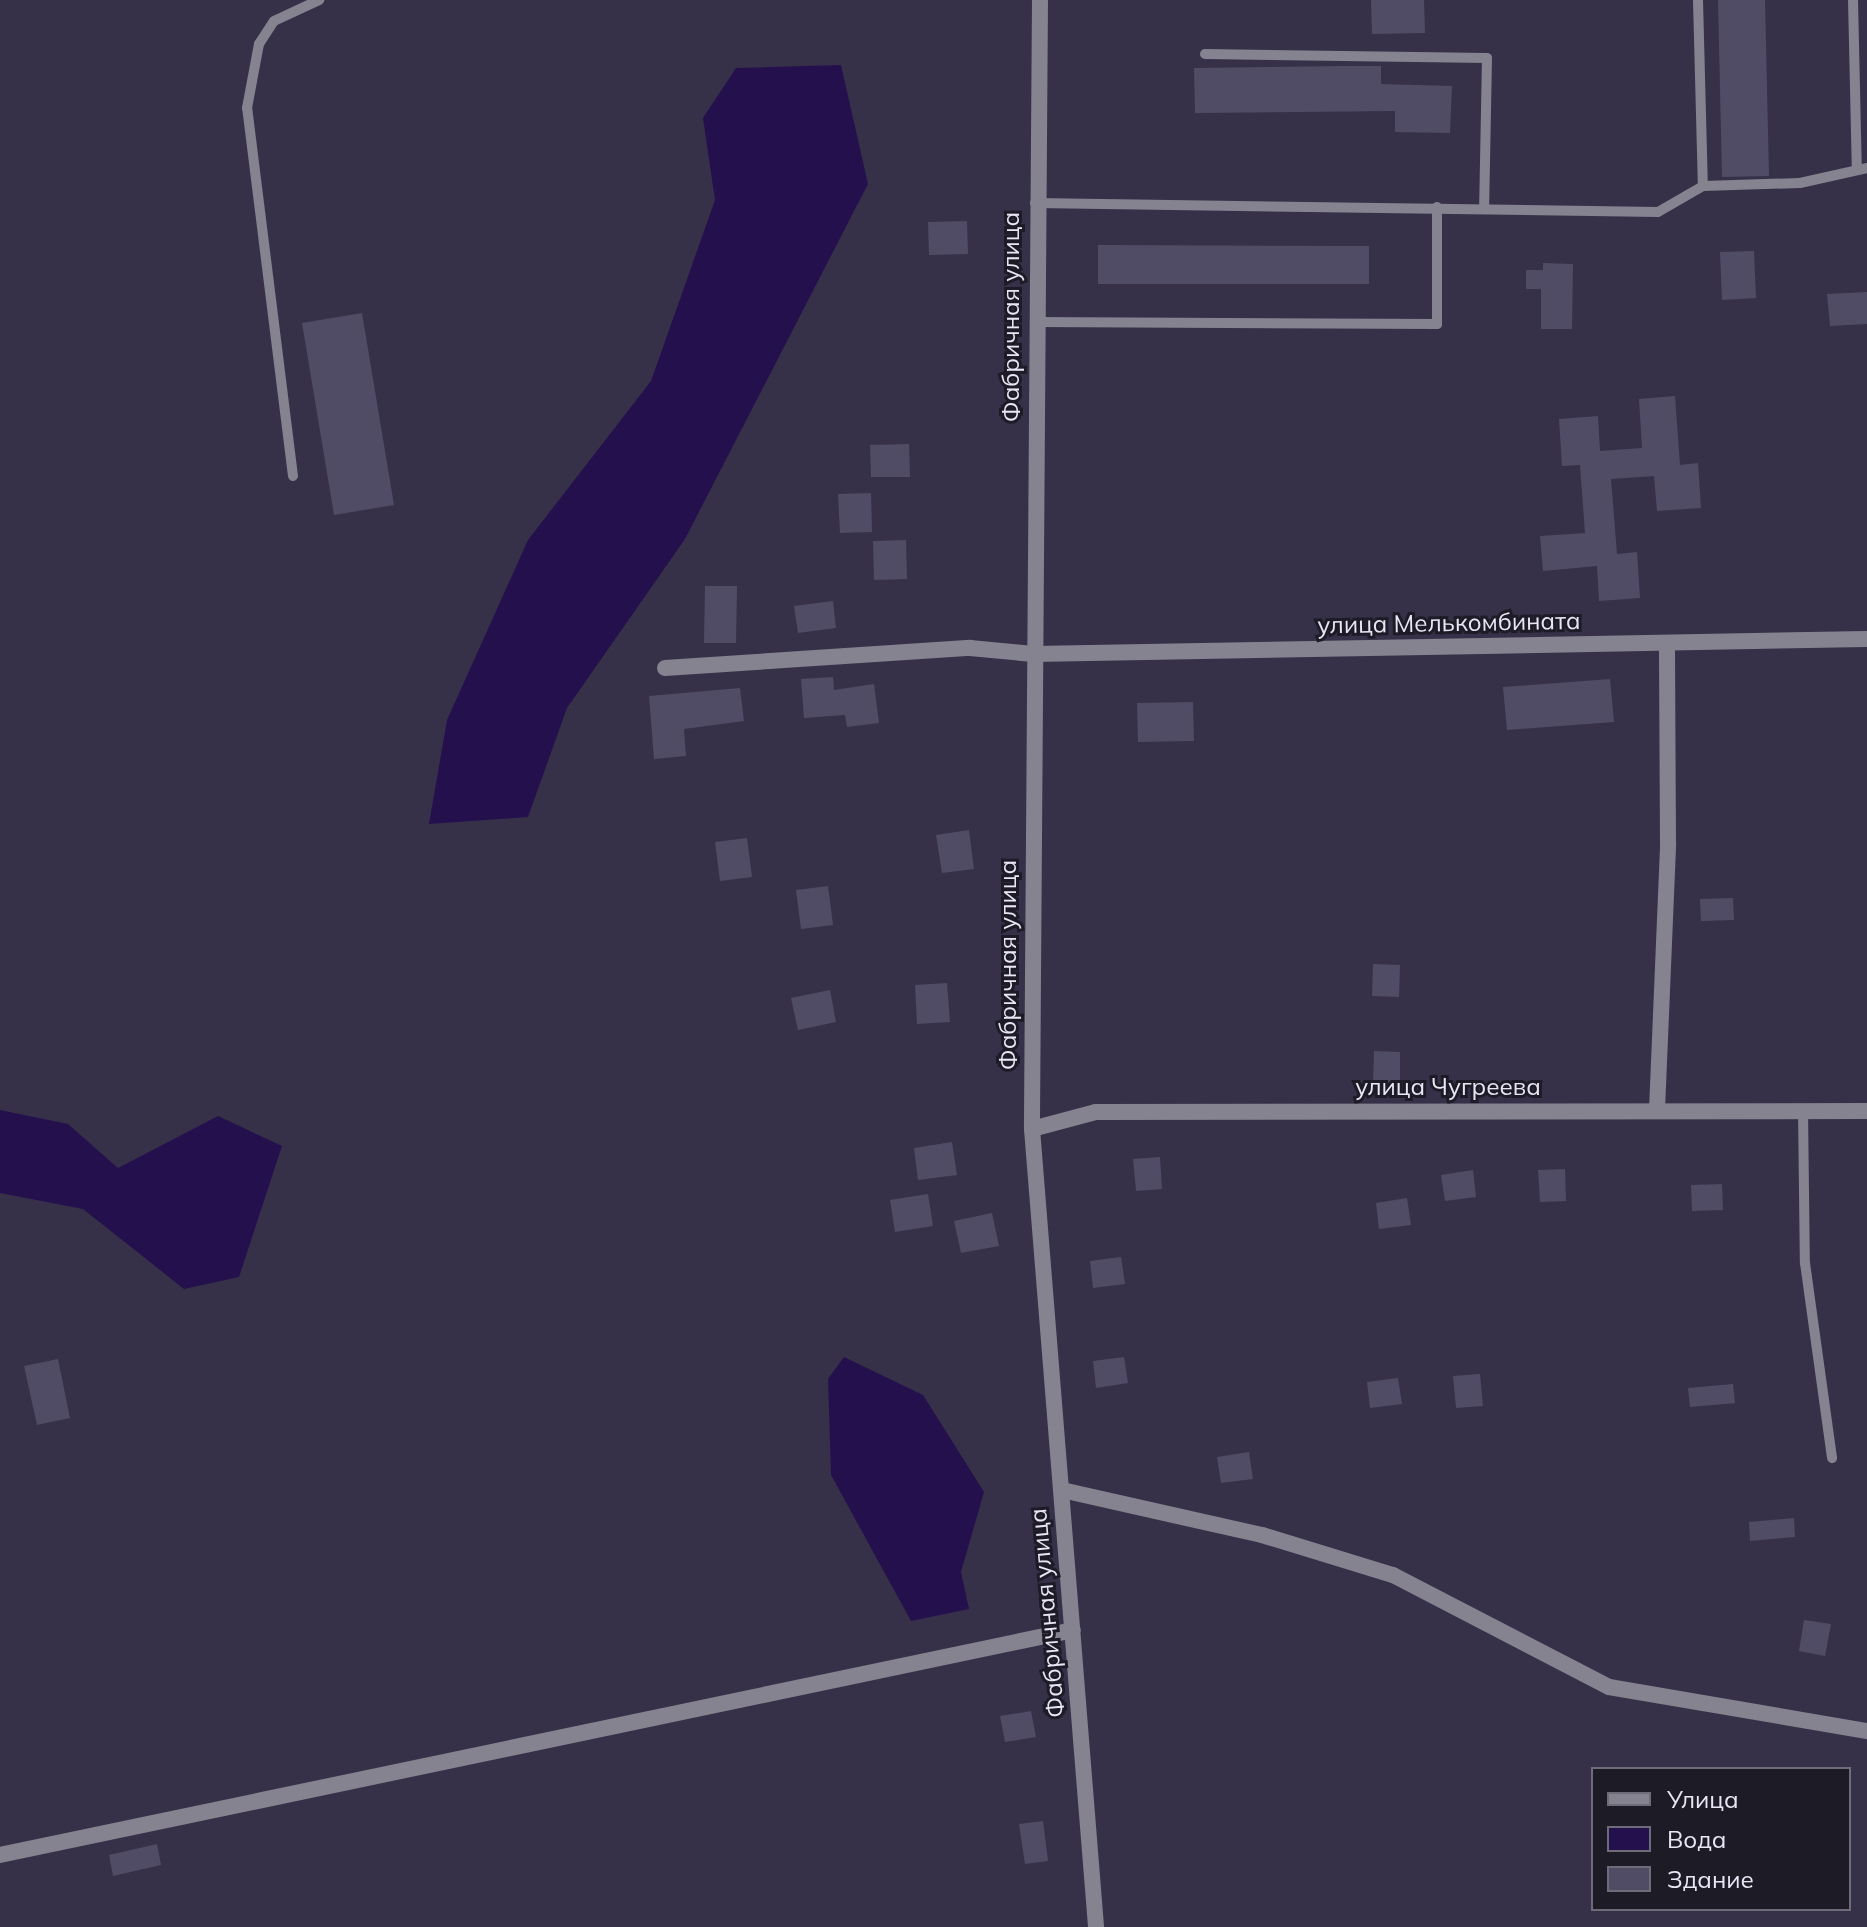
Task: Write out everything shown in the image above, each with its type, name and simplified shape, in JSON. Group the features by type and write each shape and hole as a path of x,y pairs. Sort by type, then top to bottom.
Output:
{"street":[{"name":"Фабричная улица","path":"1040,0 1035,203 1032,1129 1096,1927"},
{"name":"улица Мелькомбината","path":"665,668 970,648 1033,654 1867,639"},
{"path":"1657,1110 1668,843 1667,643"},
{"name":"улица Чугреева","path":"1032,1129 1096,1112 1867,1111"},
{"path":"1062,1490 1262,1535 1393,1575 1609,1687 1867,1731"},
{"path":"0,1855 1073,1630"}],"lane":[{"path":"293,476 247,108 259,44 274,21 319,0"},
{"path":"1698,0 1703,186"},
{"path":"1035,203 1658,212 1703,186 1800,183 1862,169 1853,0"},
{"path":"1205,54 1487,58 1484,208"},
{"path":"1035,322 1437,324 1437,207"},
{"path":"1803,1110 1805,1263 1832,1458"}],"water":[{"path":"841,65 868,184 685,539 567,708 528,817 429,824 447,720 528,540 651,381 715,200 703,118 736,68"},
{"path":"0,1110 68,1124 118,1168 218,1116 282,1146 239,1277 184,1289 83,1209 0,1193"},
{"path":"844,1357 923,1395 984,1492 961,1572 969,1609 911,1621 831,1475 828,1379"}],"building":[{"path":"1371,0 1424,0 1425,33 1372,34"},
{"path":"1718,0 1765,0 1769,176 1722,177"},
{"path":"1381,66 1381,84 1452,86 1450,133 1395,132 1395,111 1195,113 1194,68"},
{"path":"967,221 968,254 929,255 928,222"},
{"path":"1098,245 1369,246 1369,284 1098,284"},
{"path":"1754,251 1756,298 1722,300 1720,252"},
{"path":"1543,263 1573,264 1572,329 1541,329 1541,289 1526,289 1526,270 1543,270"},
{"path":"1867,292 1867,324 1830,326 1827,294"},
{"path":"362,313 394,505 334,515 302,323"},
{"path":"1675,396 1680,465 1698,463 1701,508 1657,511 1654,476 1611,479 1617,554 1637,552 1640,598 1599,601 1597,566 1543,571 1540,536 1585,533 1580,465 1562,466 1559,419 1598,416 1600,451 1642,448 1639,399"},
{"path":"909,444 910,477 871,477 870,445"},
{"path":"871,493 872,532 840,533 838,494"},
{"path":"906,540 907,579 874,580 873,541"},
{"path":"705,586 737,586 736,643 704,643"},
{"path":"833,601 836,628 798,633 794,606"},
{"path":"833,677 834,690 874,684 879,723 847,727 845,715 804,718 801,679"},
{"path":"1610,679 1614,722 1507,730 1503,687"},
{"path":"740,688 744,721 684,729 686,756 654,759 649,696"},
{"path":"1193,702 1194,741 1138,742 1137,703"},
{"path":"969,830 974,869 942,873 936,835"},
{"path":"747,838 752,877 720,881 715,842"},
{"path":"828,886 833,925 801,929 796,890"},
{"path":"1733,898 1734,920 1701,921 1700,899"},
{"path":"1373,964 1400,965 1399,997 1372,996"},
{"path":"947,983 950,1022 917,1024 915,985"},
{"path":"830,990 836,1022 798,1030 791,998"},
{"path":"1374,1051 1400,1052 1400,1084 1373,1083"},
{"path":"952,1142 957,1175 918,1180 914,1148"},
{"path":"1160,1157 1162,1189 1136,1191 1133,1159"},
{"path":"1565,1169 1566,1201 1540,1202 1538,1170"},
{"path":"1473,1170 1476,1197 1445,1201 1441,1175"},
{"path":"1722,1184 1723,1210 1692,1211 1691,1185"},
{"path":"928,1194 933,1226 895,1232 890,1200"},
{"path":"1407,1198 1411,1225 1379,1229 1376,1203"},
{"path":"992,1213 999,1246 961,1253 954,1221"},
{"path":"1121,1257 1125,1284 1093,1288 1090,1261"},
{"path":"1124,1357 1128,1383 1096,1388 1093,1361"},
{"path":"58,1359 70,1418 37,1425 24,1366"},
{"path":"1480,1374 1483,1406 1456,1408 1453,1376"},
{"path":"1398,1378 1402,1404 1370,1408 1367,1382"},
{"path":"1733,1384 1735,1403 1690,1407 1688,1388"},
{"path":"1249,1452 1253,1479 1221,1483 1217,1457"},
{"path":"1794,1518 1795,1537 1750,1541 1749,1522"},
{"path":"1804,1620 1831,1624 1825,1656 1799,1651"},
{"path":"1031,1711 1036,1737 1005,1742 1000,1716"},
{"path":"1043,1821 1048,1861 1025,1864 1019,1824"},
{"path":"157,1844 161,1865 113,1876 109,1855"}]}
